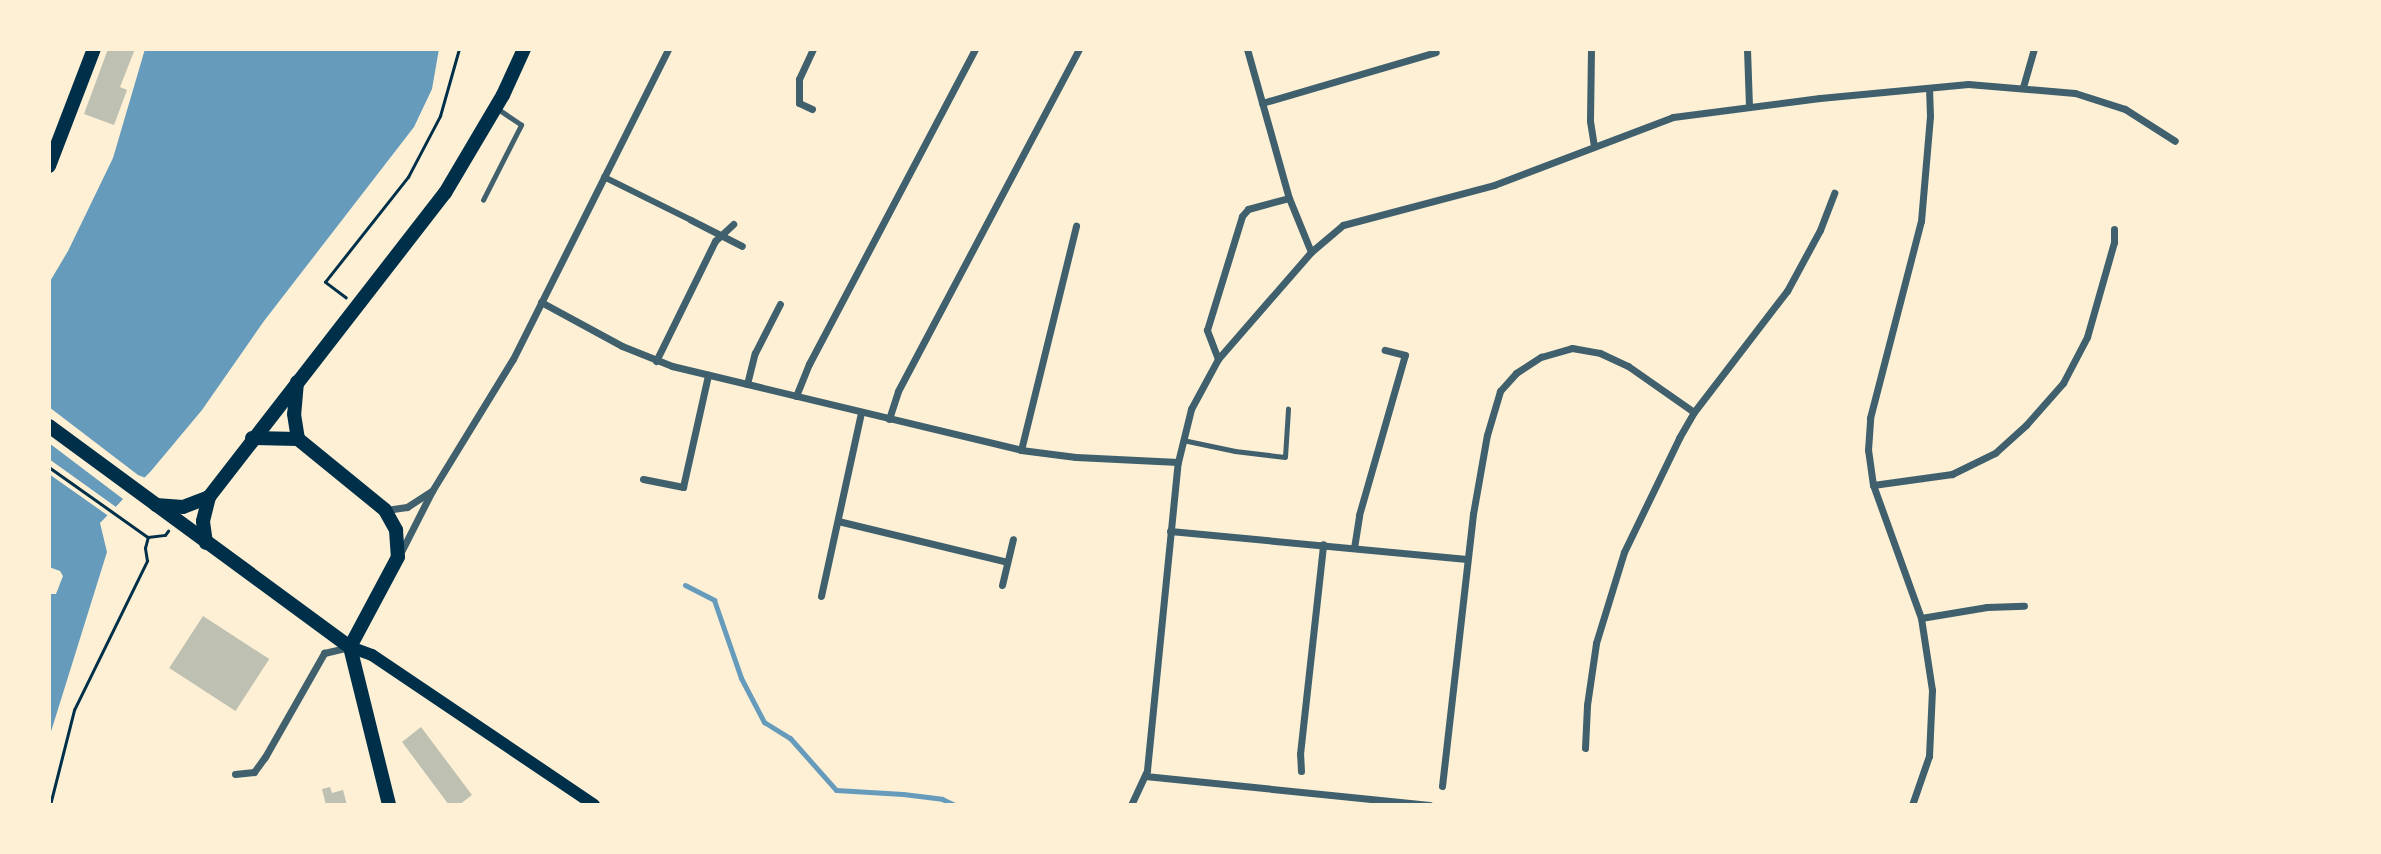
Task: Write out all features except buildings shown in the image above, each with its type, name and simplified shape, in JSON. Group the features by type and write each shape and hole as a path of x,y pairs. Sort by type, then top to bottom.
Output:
{"main road":[{"path":"49,166 94,49"},
{"path":"206,543 203,521 209,497 445,192 495,107 524,49"},
{"path":"298,382 294,414 298,439"},
{"path":"49,426 350,647 372,655 594,805"},
{"path":"252,438 298,439 385,510 396,530 398,557 350,647 389,805"},
{"path":"176,517 209,497"}],"street":[{"path":"398,557 432,491 495,393 668,49"},
{"path":"812,109 799,103 799,79 813,49"},
{"path":"796,396 809,364 975,49"},
{"path":"889,419 898,391 1079,49"},
{"path":"1247,49 1289,198 1311,252"},
{"path":"1591,49 1590,121 1594,145"},
{"path":"1747,49 1749,106"},
{"path":"2023,87 2034,49"},
{"path":"1262,103 1436,52"},
{"path":"1131,805 1145,776 1153,728 1178,462 1182,440 1200,387 1218,359 1311,252 1343,225 1494,185 1673,117 1749,106 1968,84 2023,87 2095,97 2125,109 2175,141"},
{"path":"1912,805 1929,756 1933,690 1921,618 1873,485 1868,450 1870,418 1920,220 1930,116 1929,88"},
{"path":"604,177 742,246"},
{"path":"1585,748 1587,705 1596,643 1624,552 1694,412 1787,291 1835,193"},
{"path":"1218,359 1207,330 1242,216 1248,209 1289,198"},
{"path":"656,361 715,241 733,224"},
{"path":"1021,450 1076,226"},
{"path":"1873,485 1952,474 1995,453 2026,425 2063,383 2087,337 2114,242 2114,229"},
{"path":"541,302 622,346 656,361 708,375 1021,450 1076,457 1178,462"},
{"path":"747,384 755,353 780,304"},
{"path":"1442,786 1467,559 1487,435 1500,391 1516,373 1541,357 1572,348 1600,353 1628,366 1694,412"},
{"path":"1354,548 1359,515 1405,355 1385,350"},
{"path":"643,479 683,487 708,375"},
{"path":"821,596 861,412"},
{"path":"385,510 407,507 432,491"},
{"path":"838,521 1007,562"},
{"path":"1171,531 1467,559"},
{"path":"1002,584 1013,539"},
{"path":"1301,771 1300,754 1323,544"},
{"path":"1921,618 1987,607 2024,606"},
{"path":"235,774 254,772 324,653 350,647"},
{"path":"1145,776 1350,801 1430,805"}],"lane":[{"path":"483,200 521,125 495,107"},
{"path":"1182,440 1235,452 1284,457 1288,409"}],"path":[{"path":"357,307 325,282 408,177 440,116 459,49"},
{"path":"49,467 148,537 164,535 176,517"},
{"path":"50,805 74,710 146,561 148,537"}],"water":[{"path":"145,49 439,49 432,89 414,127 264,321 202,410 151,471 100,523 107,552 49,738 49,283 68,251 113,158"}],"pier":[{"path":"49,407 138,475 148,479 110,517 49,474 49,459 116,507 123,499 49,443"},
{"path":"49,567 60,571 63,576 56,594 49,594"}],"waterway":[{"path":"685,585 714,600 741,678 764,722 790,738 836,790 903,794 942,799 955,805"}]}
